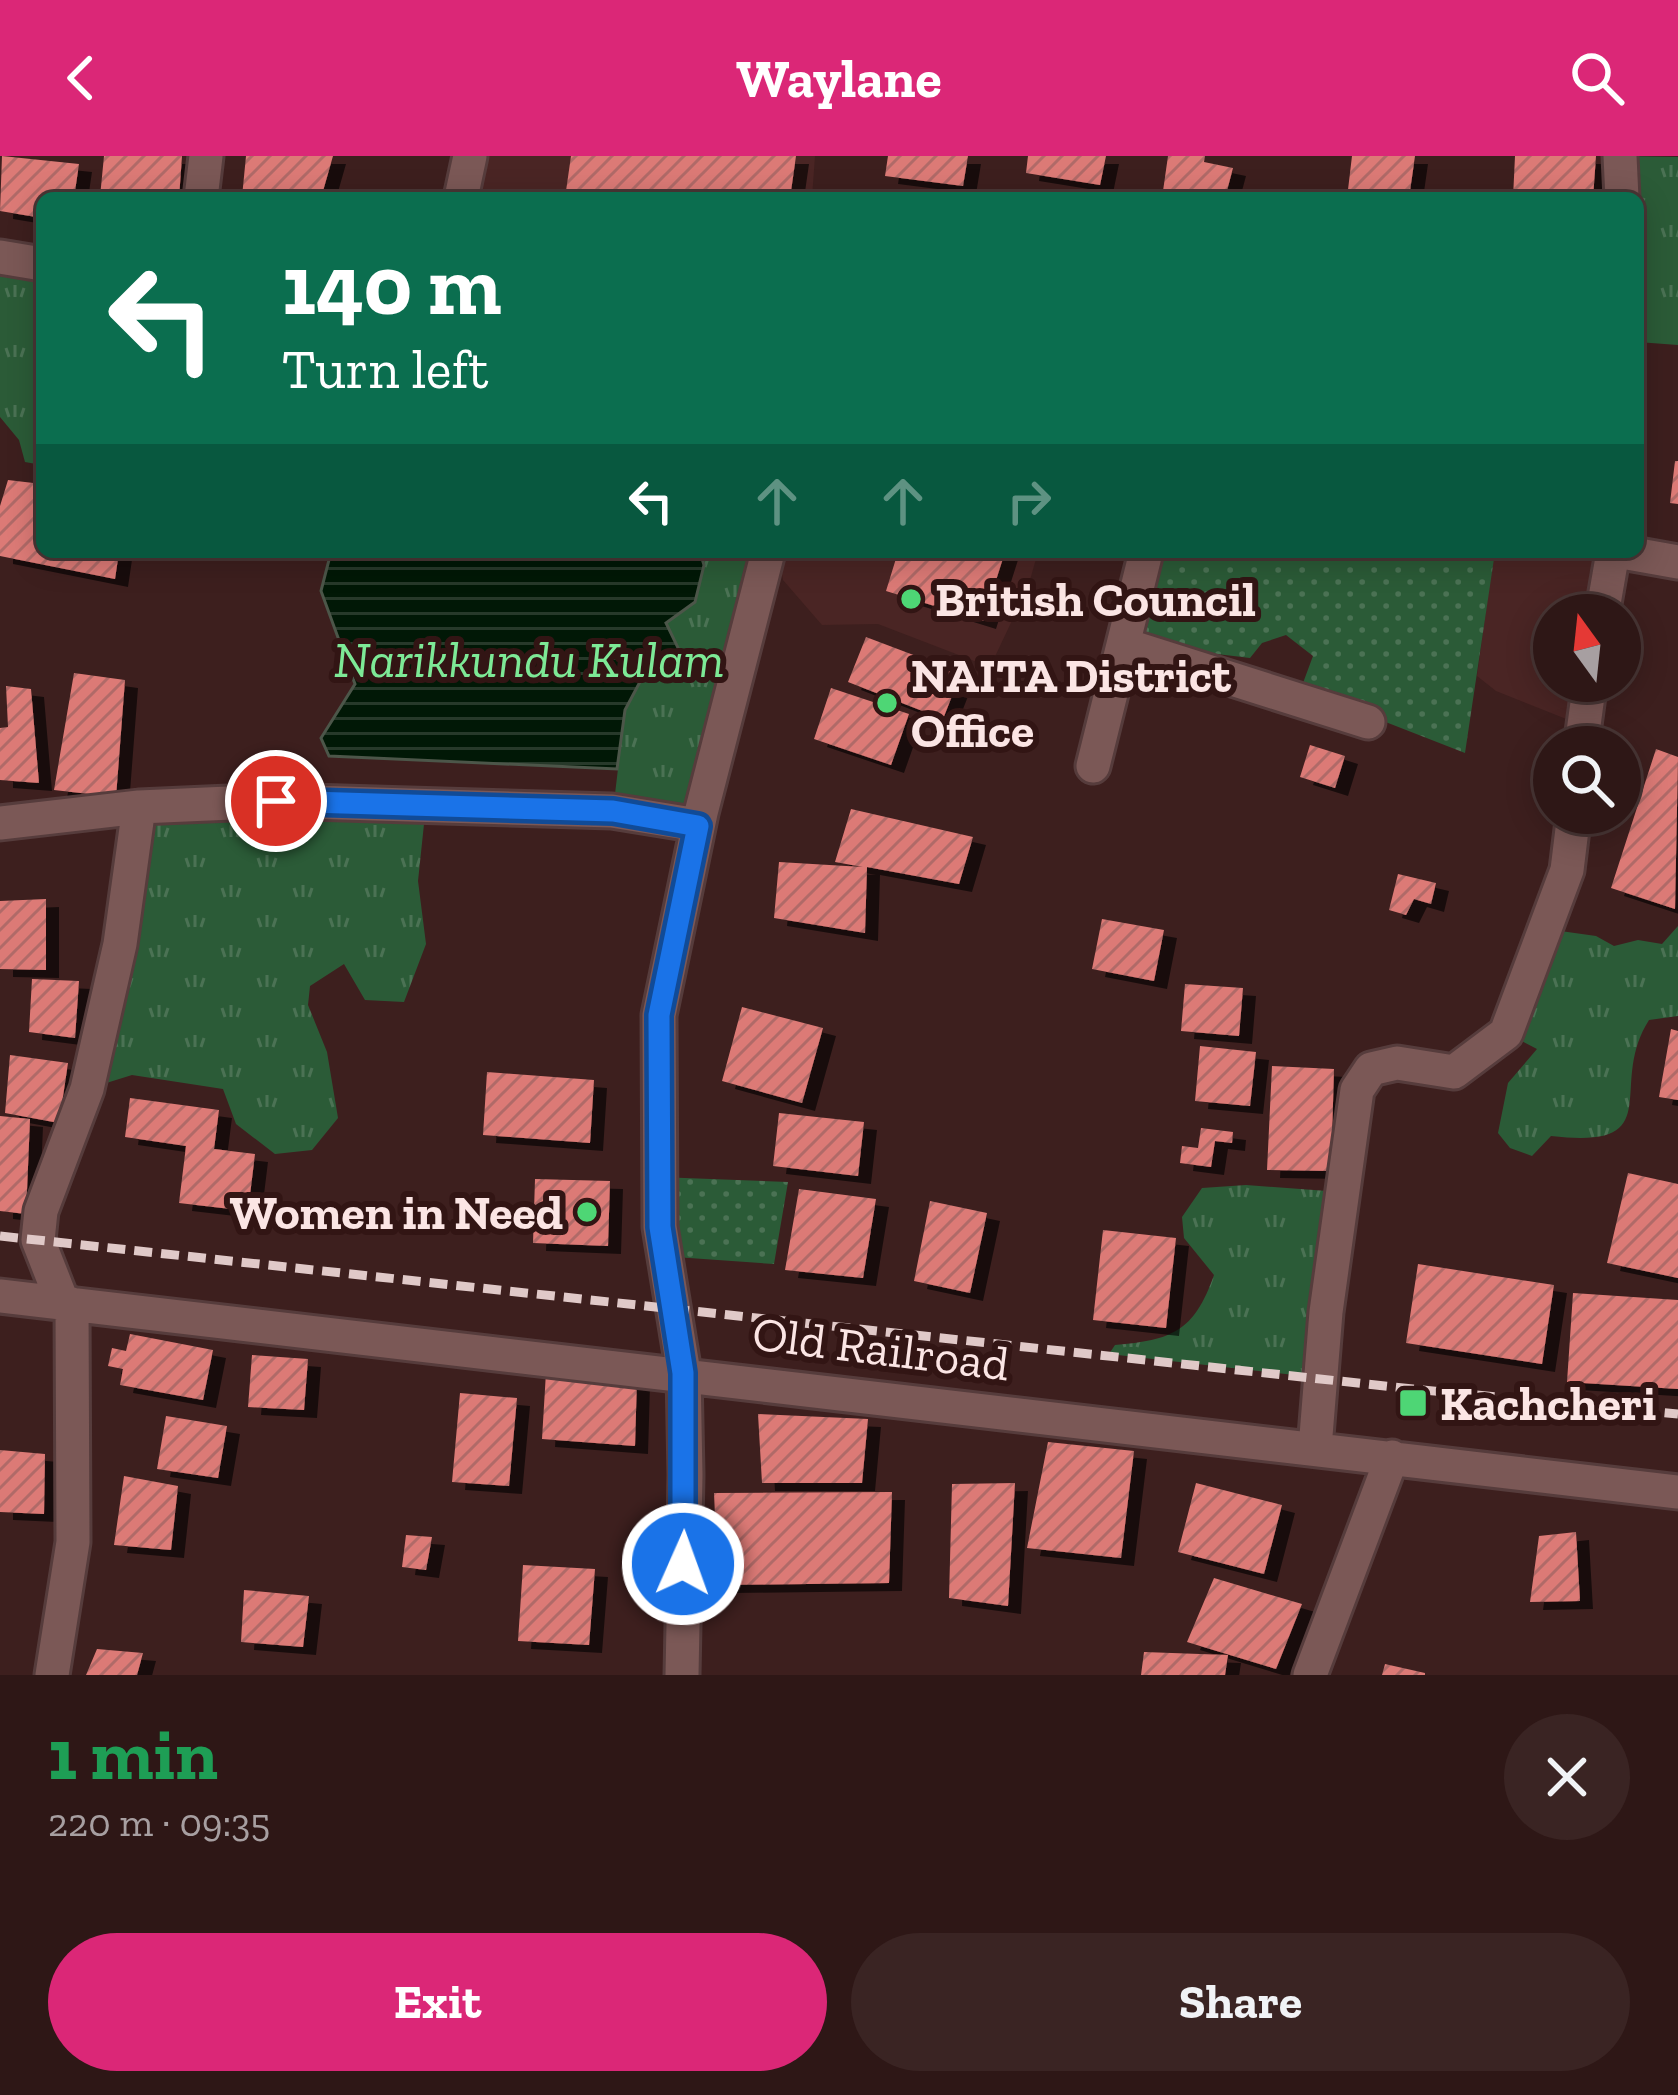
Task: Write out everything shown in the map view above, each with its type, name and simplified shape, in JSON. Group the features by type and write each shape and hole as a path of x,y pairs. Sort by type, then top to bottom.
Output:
{"street":[{"path":"202,192 206,156"},
{"path":"462,192 470,156"},
{"path":"1620,156 1622,192"},
{"path":"0,257 36,263"},
{"path":"1644,556 1678,562"},
{"path":"682,1675 683,1373 660,1227 659,1015 698,826 765,558"},
{"path":"1093,766 1145,558"},
{"path":"1605,594 1611,558"},
{"path":"1125,645 1368,722"},
{"path":"0,823 139,807 276,801 613,811 698,826"},
{"path":"52,1675 73,1542 67,1303 38,1240 41,1210 87,1089 120,944 139,807"},
{"path":"1315,1448 1326,1312 1357,1090 1371,1069 1397,1063 1454,1072 1505,1033 1567,870 1571,834"},
{"name":"Old Railroad","path":"0,1296 1678,1492"},
{"path":"1310,1675 1392,1457"}],"shaded area":[{"path":"470,156 815,156 812,192 462,192"},
{"name":"British Council","path":"779,558 1036,558 1028,587 990,667 878,624 822,625 783,580"},
{"path":"1493,558 1612,558 1606,594 1533,594 1533,702 1587,702 1584,726 1496,691 1477,676"}],"green space":[{"path":"1620,156 1678,157 1678,345 1644,342 1644,192 1635,192"},
{"path":"0,269 36,274 36,464 25,462 19,440 0,417"},
{"path":"702,558 766,558 698,825 613,811 625,710 642,678 673,668 666,623 704,566"},
{"path":"1145,558 1494,558 1465,753 1360,712 1303,683 1313,656 1286,635 1262,643 1250,658 1126,643"},
{"path":"426,805 418,881 426,944 404,1002 365,1000 344,964 310,986 308,1005 327,1052 338,1118 312,1150 275,1154 236,1124 223,1089 132,1075 87,1089 139,807"},
{"path":"1678,926 1678,1016 1649,1020 1637,1045 1623,1123 1611,1133 1588,1138 1551,1136 1532,1156 1510,1148 1498,1133 1508,1083 1537,1049 1506,1033 1546,929 1596,936 1614,946 1638,940 1662,944"},
{"path":"658,1177 788,1182 774,1264 661,1256"},
{"path":"1246,1185 1341,1192 1321,1378 1109,1354 1115,1345 1166,1336 1189,1321 1214,1275 1184,1238 1182,1217 1202,1188"}],"water":[{"name":"Narikkundu Kulam","path":"702,558 704,565 695,602 666,623 682,656 673,668 642,678 625,710 617,769 329,756 321,738 355,684 321,591 329,560"}],"building":[{"path":"2,156 79,164 75,192 36,192 36,217 0,211"},
{"path":"104,156 182,156 179,192 100,192"},
{"path":"246,156 333,156 323,192 242,192"},
{"path":"571,156 796,156 791,192 566,192"},
{"path":"888,156 968,156 963,186 885,176"},
{"path":"1028,156 1106,156 1100,185 1026,173"},
{"path":"1168,156 1205,156 1204,162 1233,168 1227,192 1163,192"},
{"path":"1352,156 1415,156 1410,192 1348,192"},
{"path":"1515,156 1596,156 1593,192 1513,192"},
{"path":"1678,461 1678,504 1670,503"},
{"path":"8,480 36,483 36,558 118,558 115,579 0,556 0,506"},
{"path":"896,558 1003,558 983,621 886,591"},
{"path":"866,637 961,673 943,719 848,682"},
{"path":"74,673 125,680 116,797 54,790"},
{"path":"6,686 31,689 39,783 0,780 0,728 8,727"},
{"path":"831,688 909,714 891,765 814,739"},
{"path":"1310,745 1345,756 1335,788 1300,777"},
{"path":"1656,749 1678,757 1675,909 1611,888 1628,834 1641,834 1641,795"},
{"path":"851,809 973,837 959,884 867,867 865,933 774,918 779,862 863,867 835,862"},
{"path":"1398,874 1436,883 1431,904 1414,899 1406,915 1389,910"},
{"path":"46,899 46,970 0,969 0,901"},
{"path":"1102,919 1164,930 1154,981 1092,969"},
{"path":"32,979 79,981 75,1038 29,1032"},
{"path":"1185,984 1243,988 1239,1036 1181,1031"},
{"path":"742,1007 823,1028 802,1103 722,1081"},
{"path":"1671,1029 1678,1031 1678,1100 1659,1097"},
{"path":"1200,1046 1256,1052 1250,1106 1195,1101"},
{"path":"10,1055 68,1063 59,1123 5,1113"},
{"path":"1272,1066 1334,1069 1331,1171 1267,1170"},
{"path":"487,1072 594,1080 590,1143 483,1135"},
{"path":"130,1098 219,1110 214,1149 255,1154 248,1211 179,1203 186,1146 125,1137"},
{"path":"779,1113 864,1122 858,1176 773,1166"},
{"path":"0,1116 30,1119 26,1214 0,1211"},
{"path":"1201,1128 1233,1132 1232,1143 1215,1141 1211,1167 1180,1163 1182,1146 1198,1148"},
{"path":"1628,1173 1678,1184 1678,1278 1607,1263"},
{"path":"535,1179 610,1181 608,1246 533,1243"},
{"path":"799,1189 876,1199 863,1278 785,1270"},
{"path":"930,1201 987,1213 970,1293 914,1281"},
{"path":"1103,1230 1176,1238 1166,1328 1093,1320"},
{"path":"1418,1264 1554,1285 1542,1364 1406,1343"},
{"path":"1573,1293 1678,1300 1678,1389 1567,1382"},
{"path":"130,1334 213,1350 203,1400 120,1385 123,1369 108,1366 112,1348 126,1351"},
{"path":"252,1355 308,1359 304,1410 248,1407"},
{"path":"546,1372 637,1378 635,1446 542,1439"},
{"path":"460,1393 517,1398 509,1486 452,1482"},
{"path":"758,1414 868,1419 862,1483 762,1483"},
{"path":"166,1416 227,1426 218,1478 157,1469"},
{"path":"1048,1442 1134,1451 1121,1558 1027,1548"},
{"path":"0,1450 45,1454 44,1514 0,1512"},
{"path":"124,1476 178,1486 171,1550 114,1545"},
{"path":"1015,1483 1008,1606 949,1598 952,1484"},
{"path":"1196,1483 1282,1505 1264,1574 1178,1552"},
{"path":"892,1492 889,1583 718,1585 714,1493"},
{"path":"1576,1532 1580,1601 1530,1602 1539,1536"},
{"path":"406,1535 432,1537 426,1570 402,1567"},
{"path":"523,1565 595,1569 589,1645 518,1641"},
{"path":"1214,1578 1302,1604 1276,1669 1187,1642"},
{"path":"244,1590 309,1596 303,1647 241,1642"},
{"path":"97,1649 143,1653 137,1675 86,1675"},
{"path":"1144,1652 1228,1655 1225,1675 1141,1675"},
{"path":"1385,1664 1425,1673 1425,1675 1382,1675"}],"railway":[{"path":"0,1236 1678,1414"}],"place":[{"name":"British Council","path":"911,599"},
{"name":"NAITA District Office","path":"887,703"},
{"name":"Women in Need","path":"587,1212"},
{"name":"Kachcheri","path":"1413,1403"}],"route":[{"path":"276,801 613,811 698,826 659,1015 660,1227 683,1373 683,1564"}]}
